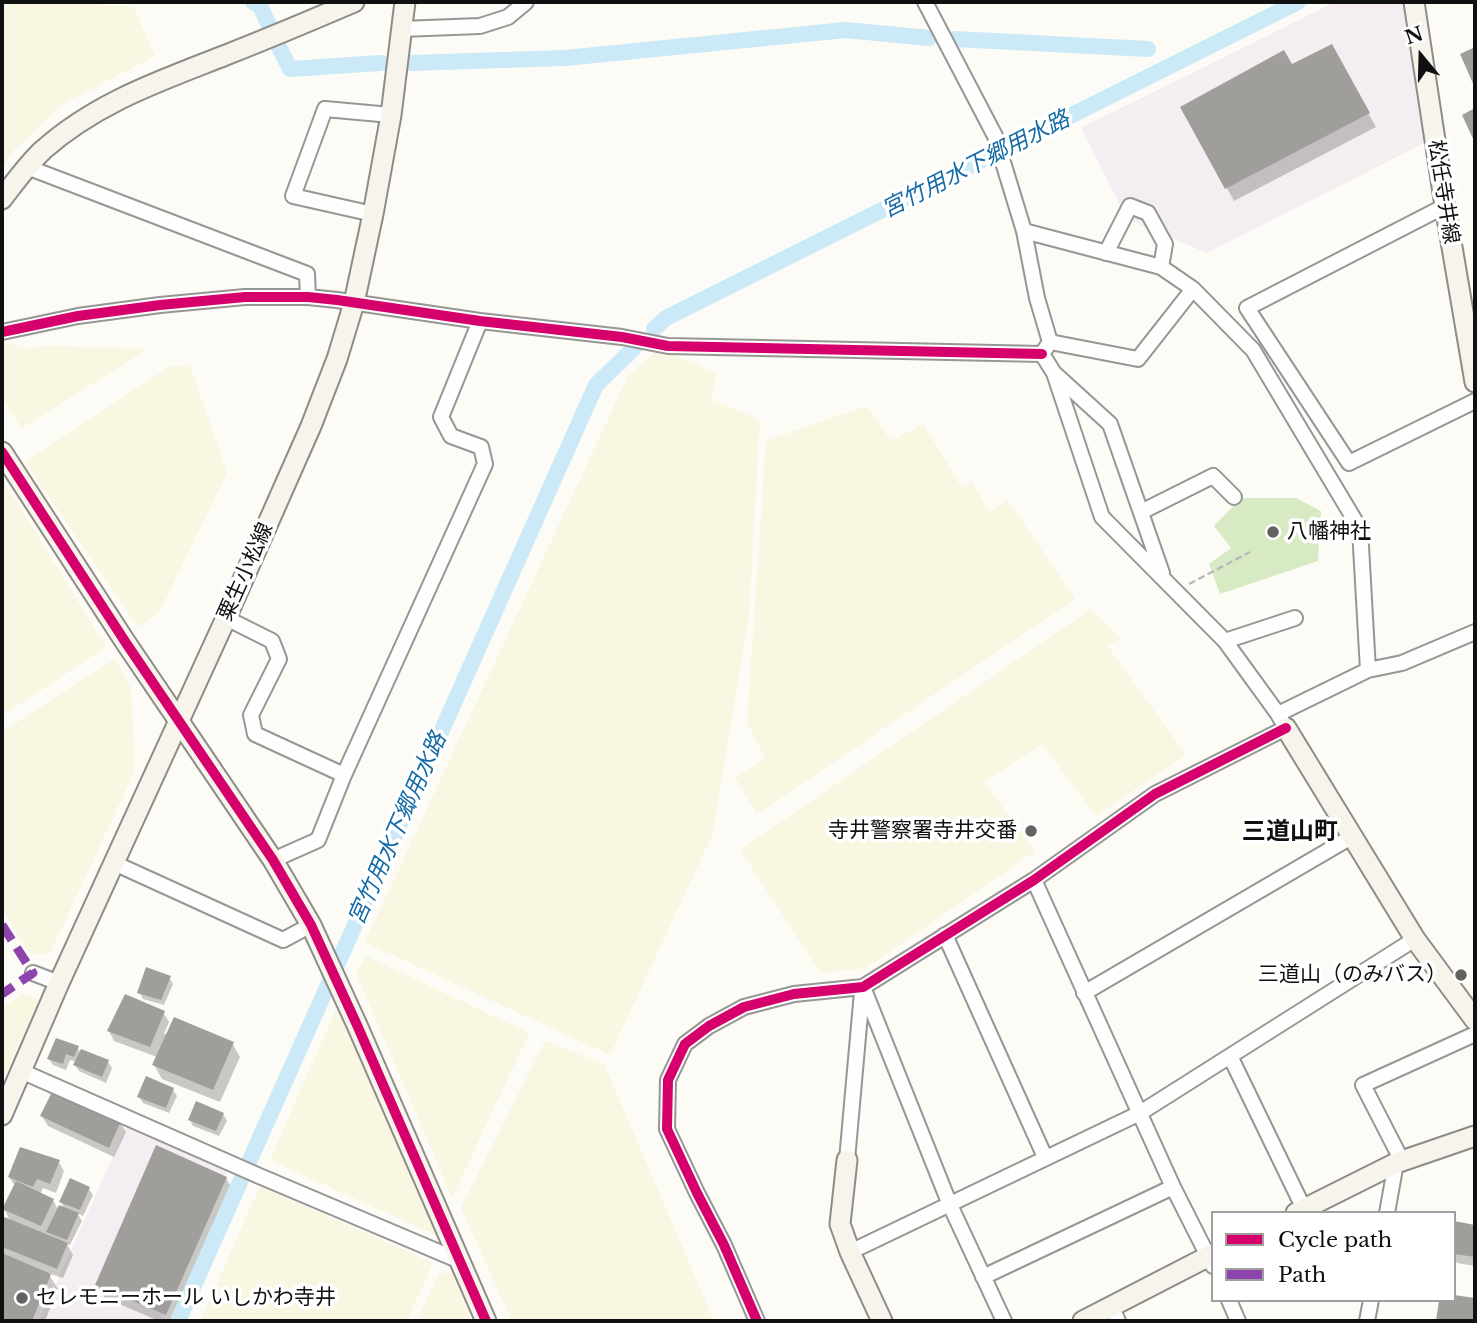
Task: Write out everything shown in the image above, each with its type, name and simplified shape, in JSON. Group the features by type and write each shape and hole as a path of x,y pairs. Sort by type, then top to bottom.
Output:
{"street":[{"path":"2,199 42,151 74,125 111,103 355,2"},
{"name":"粟生小松線","path":"2,1115 59,983 226,618 311,426 337,359 354,303 373,214 391,115 405,2"},
{"path":"401,29 480,26 508,17 526,2"},
{"path":"925,2 995,136 1024,232 1046,348 1102,517 1225,641 1282,721 1415,939 1475,1020"},
{"path":"934,17 942,2"},
{"name":"松任寺井線","path":"1414,2 1475,382"},
{"path":"373,214 293,195 325,108 391,115"},
{"path":"27,167 307,274 308,297"},
{"path":"1105,253 1130,206 1147,213 1164,244 1161,267"},
{"path":"1445,206 1247,308 1349,463 1475,401"},
{"path":"1024,232 1161,267 1193,289 1253,350 1360,529 1368,670"},
{"path":"2,332 78,316 160,304 245,297 308,297 622,337 668,346 1046,348 1138,359 1193,289"},
{"path":"273,860 318,840 344,775 485,464 481,447 450,436 441,417 480,321"},
{"path":"1054,373 1110,424 1163,578"},
{"path":"2,452 273,860 311,925 486,1321"},
{"path":"1141,512 1213,477 1234,497"},
{"path":"226,618 272,641 279,659 251,715 255,734 344,775"},
{"path":"1225,641 1295,618"},
{"path":"757,1321 724,1245 667,1129 668,1080 685,1044 709,1026 744,1007 794,995 863,987 1034,880 1155,794 1368,670 1402,663 1475,632"},
{"path":"1084,993 1353,836"},
{"path":"114,863 283,940 311,925"},
{"path":"1034,880 1172,1187 1211,1258 1115,1314 1083,1321"},
{"path":"945,935 1045,1157"},
{"path":"850,1252 1140,1113 1415,939"},
{"path":"33,973 59,983"},
{"path":"863,987 840,1224 882,1321"},
{"path":"863,987 950,1205 1004,1321"},
{"path":"1387,1211 1399,1162 1363,1084 1475,1034"},
{"path":"1230,1056 1300,1211 1399,1162 1475,1136"},
{"path":"21,1071 460,1261"},
{"path":"983,1278 1172,1187"},
{"path":"1230,1302 1238,1321"},
{"path":"1367,1321 1371,1302"}],"path":[{"path":"1177,591 1250,552"}],"shaded area":[{"path":"2,2 133,6 155,56 64,103 13,151 2,170"},
{"path":"1335,2 1404,2 1426,142 1207,253 1127,219 1081,128"},
{"path":"4,342 26,349 44,346 148,349 22,428 2,399"},
{"path":"659,349 716,373 712,400 760,420 749,615 713,833 610,1055 365,942 628,376"},
{"path":"190,365 227,473 159,613 138,627 25,462 169,367"},
{"path":"867,406 891,441 923,424 962,488 972,482 990,512 1008,500 1075,599 757,814 735,777 765,759 747,722 766,441"},
{"path":"2,478 106,647 2,716"},
{"path":"1091,609 1121,639 1107,645 1186,755 1096,816 1042,744 984,782 1035,851 866,968 821,973 740,850"},
{"path":"115,659 131,688 135,770 49,955 30,954 2,909 2,732"},
{"path":"366,956 529,1033 452,1198 356,973"},
{"path":"22,994 39,999 2,1082 2,1008"},
{"path":"337,1007 440,1237 270,1160"},
{"path":"545,1041 604,1064 714,1321 512,1321 461,1208"},
{"path":"128,1123 230,1165 160,1321 39,1321"},
{"path":"260,1186 433,1263 407,1321 200,1321"},
{"path":"439,1273 452,1273 472,1321 417,1321"}],"green space":[{"path":"1241,498 1296,498 1321,511 1318,561 1220,594 1209,564 1231,548 1214,526"}],"building":[{"path":"1332,44 1370,113 1225,189 1180,107 1284,50 1292,64"},
{"path":"1475,47 1475,88 1460,54"},
{"path":"1475,108 1475,143 1462,115"},
{"path":"146,967 171,976 161,1000 137,993"},
{"path":"125,994 165,1011 150,1047 107,1031"},
{"path":"174,1017 234,1042 213,1090 152,1065"},
{"path":"56,1038 79,1046 74,1057 66,1054 63,1064 47,1059"},
{"path":"81,1049 109,1060 102,1077 73,1065"},
{"path":"146,1076 174,1088 166,1108 137,1097"},
{"path":"52,1092 121,1121 109,1148 40,1116"},
{"path":"196,1101 224,1113 216,1131 188,1120"},
{"path":"156,1145 227,1177 166,1315 95,1285"},
{"path":"20,1147 60,1160 50,1184 37,1179 33,1187 8,1177"},
{"path":"70,1178 90,1187 80,1210 59,1202"},
{"path":"16,1181 54,1199 41,1226 2,1209"},
{"path":"59,1205 79,1213 67,1240 46,1232"},
{"path":"2,1216 68,1243 57,1269 2,1247"},
{"path":"1456,1221 1475,1225 1475,1257 1456,1254"},
{"name":"セレモニーホール いしかわ寺井","path":"2,1253 51,1274 32,1321 2,1321"},
{"path":"1456,1295 1475,1298 1475,1321 1436,1321 1439,1302 1456,1302"}],"waterway":[{"path":"253,2 260,6 269,25"},
{"name":"宮竹用水下郷用水路","path":"654,329 666,318 1298,2"},
{"path":"410,63 565,58 846,30 929,38"},
{"path":"955,39 1148,49"},
{"path":"279,47 290,69 381,63"},
{"name":"宮竹用水下郷用水路","path":"178,1321 596,385 634,348"}],"marked path":[{"path":"2,925 33,973 2,994"}],"cycle path":[{"path":"2,332 78,316 160,305 245,297 308,297 622,337 668,346 1042,354"},
{"path":"2,452 126,643 273,860 311,925 486,1321"},
{"path":"757,1321 724,1245 667,1129 668,1080 685,1044 709,1026 744,1007 794,994 863,987 1034,880 1155,794 1286,728"}],"place":[{"name":"八幡神社","path":"1273,532"},
{"name":"寺井警察署寺井交番","path":"1031,831"},
{"name":"三道山（のみバス）","path":"1461,975"},
{"name":"セレモニーホール いしかわ寺井","path":"22,1298"}],"district":[{"name":"三道山町","path":"1290,832"}]}
